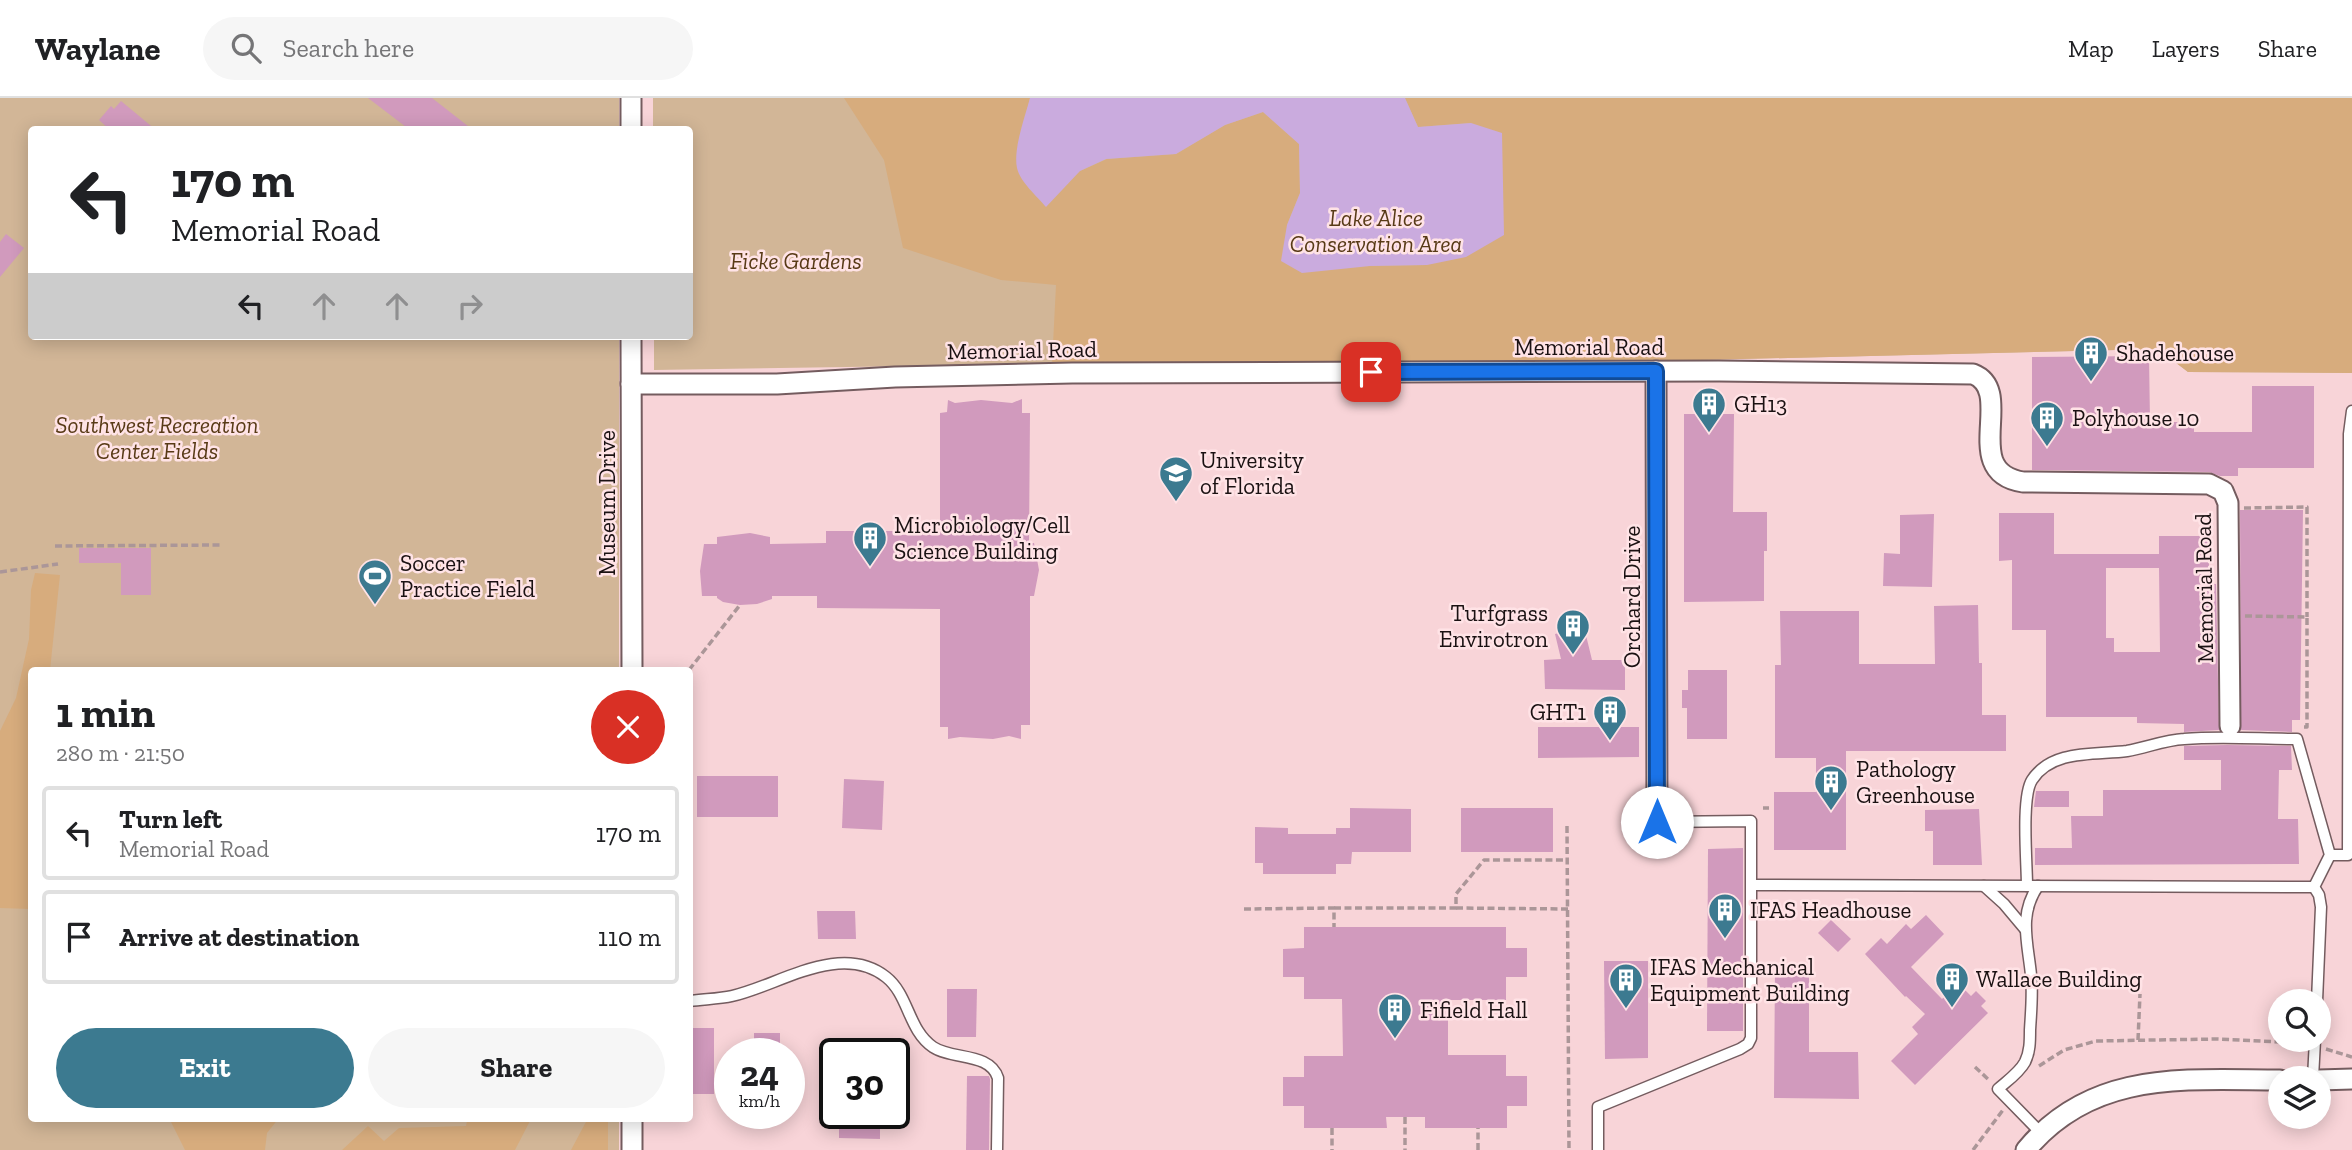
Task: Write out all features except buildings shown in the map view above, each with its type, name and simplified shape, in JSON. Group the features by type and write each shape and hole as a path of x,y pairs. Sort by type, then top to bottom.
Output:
{"street":[{"path":"631,98 631,126"},
{"name":"Museum Drive","path":"631,340 632,667"},
{"name":"Memorial Road","path":"631,384 777,384 895,377 1072,373 1656,371 1973,374 1981,377 1989,390 1992,461 2001,475 2011,480 2209,484 2223,491 2228,508 2230,726"},
{"name":"Orchard Drive","path":"1656,371 1657,822"},
{"path":"2331,1080 2352,1079"},
{"path":"2026,1150 2057,1119 2085,1101 2133,1085 2168,1081 2268,1080"},
{"path":"632,1122 632,1150"}],"lane":[{"path":"2330,855 2350,855 2349,434 2352,411"},
{"path":"2027,886 2028,792 2031,782 2039,772 2054,763 2083,754 2129,751 2184,739 2297,739 2330,855 2314,887"},
{"path":"1598,1150 1598,1107 1740,1049 1750,1041 1752,1034 1751,821 1657,822"},
{"path":"1752,886 2314,887"},
{"path":"1983,886 2004,904 2025,929"},
{"path":"2038,886 2028,903 2025,929 2031,977 2028,1052 2020,1069 1998,1089 2041,1133"},
{"path":"2314,887 2319,894 2321,907 2318,989"},
{"path":"693,1001 732,996 823,966 850,964 873,969 898,989 918,1031 932,1046 983,1062 995,1070 998,1078 997,1150"}],"path":[{"path":"2228,508 2307,507 2307,727 2294,727"},
{"path":"55,546 220,545"},
{"path":"0,572 58,564"},
{"path":"691,667 740,605"},
{"path":"2229,616 2307,617"},
{"path":"1567,826 1569,1150"},
{"path":"1456,908 1456,894 1484,860 1567,860"},
{"path":"1334,908 1334,927"},
{"path":"1244,909 1568,909"},
{"path":"2138,1040 2140,994"},
{"path":"2036,1069 2059,1052 2096,1041 2268,1042"},
{"path":"2331,1050 2352,1058"},
{"path":"1975,1067 1993,1084"},
{"path":"1973,1150 1999,1114"},
{"path":"1405,1117 1405,1150"},
{"path":"1332,1128 1332,1150"},
{"path":"1478,1128 1478,1150"}],"shaded area":[{"name":"University of Florida","path":"0,98 2352,98 2352,1150 0,1150"},
{"name":"Lake Alice Conservation Area","path":"844,98 1030,98 1017,152 1080,171 1107,159 1176,154 1225,125 1263,112 1299,144 1300,193 1287,225 1370,266 1427,265 1471,123 1418,127 1405,98 2352,98 2352,373 2188,372 2158,349 1659,361 1052,364 1056,285 1001,280 903,248 884,160"},
{"path":"1030,98 1405,98 1418,127 1471,123 1502,133 1504,235 1466,257 1427,265 1370,266 1302,273 1281,261 1287,225 1300,193 1299,144 1263,112 1225,125 1176,154 1106,159 1080,171 1046,207 1025,184 1017,168 1018,143"},
{"path":"35,573 60,575 50,667 28,667 28,909 0,908 0,731 16,698 29,639 31,590"},
{"path":"171,1122 276,1122 267,1133 265,1150 185,1150"},
{"path":"467,1122 529,1122 515,1150 342,1150 368,1126 384,1141 399,1128 466,1126"},
{"path":"586,1122 608,1122 608,1150 571,1150"}],"green space":[{"name":"Southwest Recreation Center Fields","path":"0,98 619,98 619,126 28,126 28,340 619,340 619,667 28,667 28,1122 619,1122 619,1150 0,1150"},
{"name":"Lake Alice Conservation Area","path":"653,98 2352,98 2352,373 2188,372 2158,349 1659,361 1052,364 654,370 654,340 693,340 693,126 653,126"}],"place":[{"name":"Shadehouse","path":"2091,383"},
{"name":"GH13","path":"1709,434"},
{"name":"Polyhouse 10","path":"2047,448"},
{"name":"University of Florida","path":"1176,503"},
{"name":"Microbiology/Cell Science Building","path":"870,568"},
{"name":"Soccer Practice Field","path":"375,606"},
{"name":"Turfgrass Envirotron","path":"1573,656"},
{"name":"GHT1","path":"1610,742"},
{"name":"Pathology Greenhouse","path":"1831,812"},
{"name":"IFAS Headhouse","path":"1725,940"},
{"name":"Wallace Building","path":"1952,1009"},
{"name":"IFAS Mechanical Equipment Building","path":"1626,1010"},
{"name":"Fifield Hall","path":"1395,1040"}],"route":[{"path":"1371,372 1656,371 1657,822"}],"park label":[{"name":"Ficke Gardens","path":"796,261"}]}
